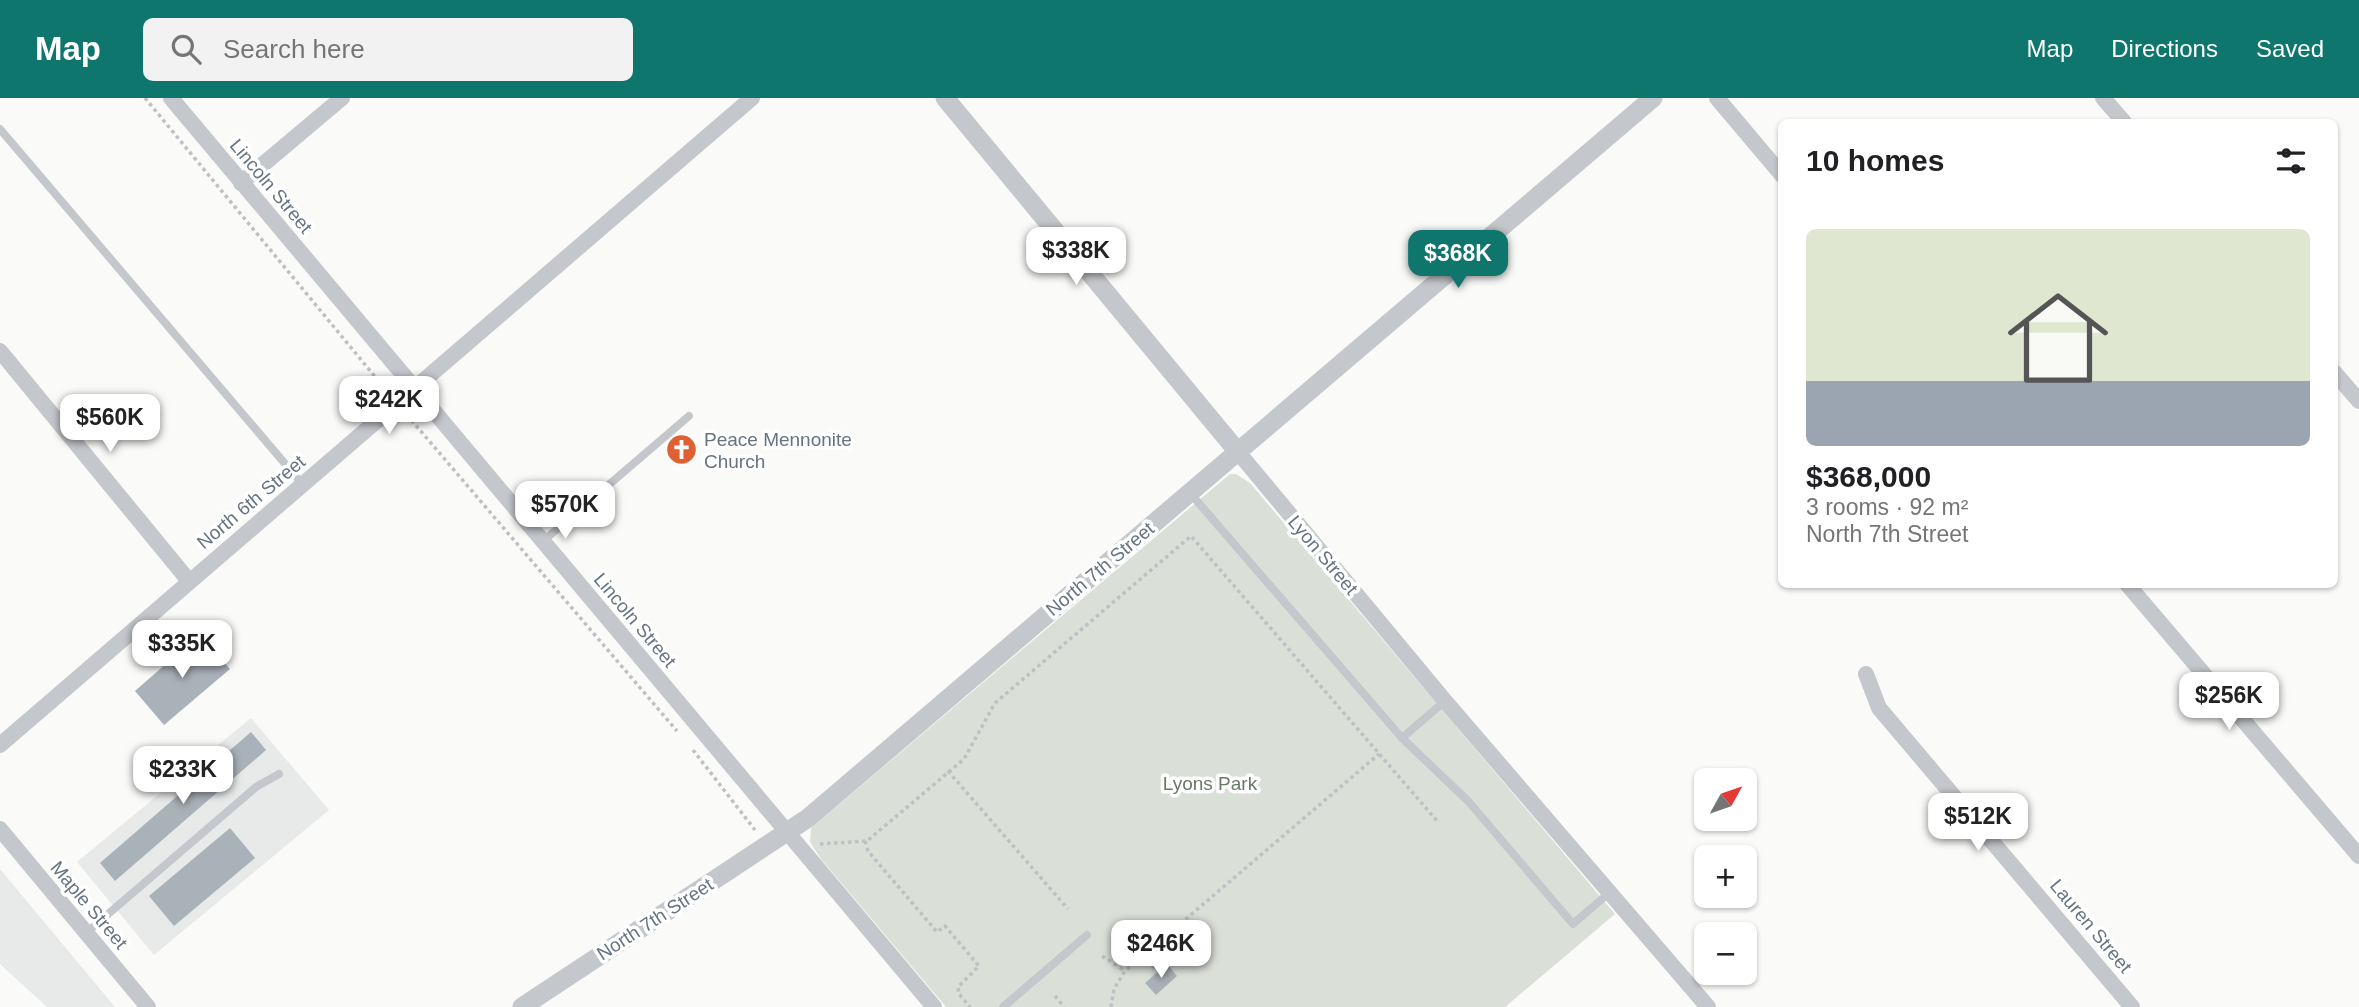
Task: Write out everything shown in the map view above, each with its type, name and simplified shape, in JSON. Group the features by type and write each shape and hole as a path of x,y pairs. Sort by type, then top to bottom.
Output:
{"street":[{"name":"Lincoln Street","path":"171,98 934,1007"},
{"path":"241,183 342,98"},
{"name":"North 6th Street","path":"0,745 752,98"},
{"name":"Lyon Street","path":"944,98 1446,701 1707,1007"},
{"name":"North 7th Street","path":"522,1007 767,845 792,839 808,818 1653,98"},
{"path":"1717,98 1778,170"},
{"path":"2103,98 2121,119"},
{"path":"0,351 189,581"},
{"path":"2338,377 2359,401"},
{"path":"2130,588 2359,856"},
{"name":"Lauren Street","path":"1866,674 1879,708 2132,1007"},
{"name":"Maple Street","path":"0,829 148,1007"}],"lane":[{"path":"0,129 304,486"},
{"path":"542,542 689,416"},
{"path":"1190,492 1402,738 1468,801 1573,924 1609,893"},
{"path":"1402,738 1446,701"},
{"path":"86,933 256,787 279,774"},
{"path":"1003,1007 1087,935"}],"path":[{"path":"145,98 398,404 682,738"},
{"path":"792,839 865,841 964,759 995,702 1191,536 1438,822"},
{"path":"691,748 767,845"},
{"path":"1111,1007 1114,989 1125,971 1379,754"},
{"path":"948,771 1068,909"},
{"path":"865,841 868,851 937,932 945,926 979,966 958,987 959,994 970,1007"},
{"path":"1102,956 1125,971"},
{"path":"1143,956 1157,971"},
{"path":"1055,996 1064,1007"}],"shaded area":[{"path":"251,718 329,810 154,955 77,862"},
{"path":"0,869 115,1007 47,1007 0,964"}],"green space":[{"name":"Lyons Park","path":"1230,474 1236,474 1250,483 1615,914 1505,1007 946,1007 821,859 810,842 811,828"}],"building":[{"path":"200,634 230,669 164,725 135,691"},
{"path":"251,732 266,750 115,881 100,863"},
{"path":"230,828 255,858 174,926 149,896"},
{"path":"1167,964 1177,976 1156,995 1145,983"}],"place":[{"name":"Peace Mennonite Church","path":"681,450"}]}
